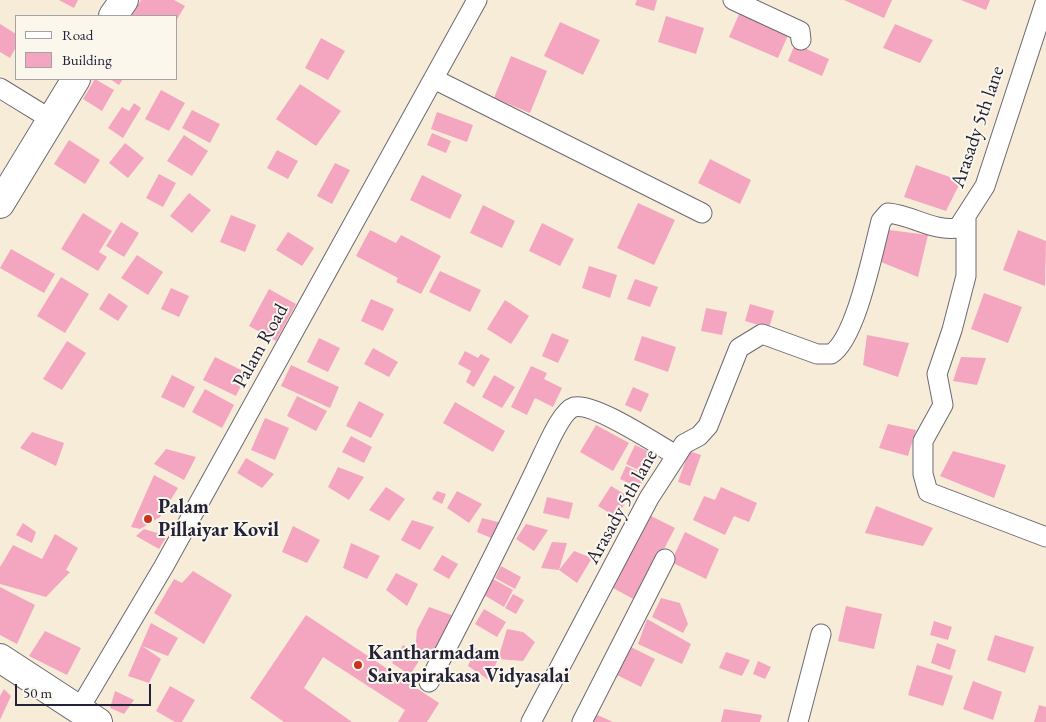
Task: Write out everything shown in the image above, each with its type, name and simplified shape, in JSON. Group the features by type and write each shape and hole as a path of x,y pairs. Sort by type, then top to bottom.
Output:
{"main road":[{"path":"114,15 124,0"},
{"path":"0,204 75,80"},
{"path":"0,658 88,716"}],"street":[{"name":"Palam Road","path":"88,716 148,594 478,0"},
{"path":"733,0 800,31 801,40"},
{"name":"Arasady 5th lane","path":"531,722 649,498 684,444 699,436 708,426 739,348 762,334 816,354 831,354 845,340 856,311 881,220 888,213 899,214 936,227 949,229 958,228 966,218 985,186 1046,0"},
{"path":"434,79 702,213"},
{"path":"0,88 52,120"},
{"path":"966,218 966,276 952,330 937,374 943,405 924,441 923,474 928,492 1046,537"},
{"path":"429,682 504,536 550,440 563,416 571,408 584,406 598,411 676,455"},
{"path":"582,722 665,559"},
{"path":"798,722 821,634"}],"building":[{"path":"59,0 78,0 74,8"},
{"path":"141,0 174,0 185,6 178,18 178,15 132,15"},
{"path":"637,0 657,0 654,11 635,5"},
{"path":"844,0 892,0 884,18"},
{"path":"961,0 990,0 986,10"},
{"path":"740,12 789,33 778,58 729,37"},
{"path":"666,16 704,28 696,54 658,42"},
{"path":"560,22 600,40 583,75 544,56"},
{"path":"0,24 15,33 15,49 10,58 0,52"},
{"path":"895,24 933,40 920,63 883,48"},
{"path":"321,38 345,51 328,80 305,68"},
{"path":"795,44 829,59 822,76 788,61"},
{"path":"511,56 547,71 530,113 494,98"},
{"path":"94,80 114,90 102,111 83,99"},
{"path":"112,80 122,80 119,85"},
{"path":"300,84 341,111 316,146 276,119"},
{"path":"161,90 185,103 169,131 145,119"},
{"path":"134,103 141,108 123,138 108,128 122,107 129,111"},
{"path":"192,110 220,124 210,143 182,128"},
{"path":"437,112 473,125 467,142 431,129"},
{"path":"432,133 451,141 446,153 427,145"},
{"path":"184,135 208,151 192,176 167,161"},
{"path":"69,140 100,160 85,184 54,164"},
{"path":"125,143 144,158 128,178 109,163"},
{"path":"277,150 298,161 288,179 267,168"},
{"path":"710,159 751,180 740,204 698,183"},
{"path":"335,163 350,170 332,204 317,196"},
{"path":"916,165 961,181 946,211 904,197"},
{"path":"159,174 176,183 163,207 146,198"},
{"path":"422,175 462,195 450,219 410,200"},
{"path":"189,193 211,210 192,233 170,216"},
{"path":"638,203 675,220 654,265 617,248"},
{"path":"483,205 515,221 502,248 470,233"},
{"path":"83,213 112,231 99,252 107,257 98,271 61,249"},
{"path":"231,215 256,225 245,252 220,242"},
{"path":"121,222 139,233 124,257 106,246"},
{"path":"542,223 574,239 560,266 529,251"},
{"path":"370,230 396,243 401,235 441,256 421,294 396,282 398,278 356,256"},
{"path":"889,230 928,235 918,277 881,262"},
{"path":"1018,230 1046,241 1045,286 1003,270"},
{"path":"288,232 314,248 302,266 276,250"},
{"path":"11,249 55,274 44,293 0,268"},
{"path":"137,255 163,272 148,295 121,278"},
{"path":"589,266 617,275 610,298 582,288"},
{"path":"440,271 481,290 470,312 429,292"},
{"path":"61,277 89,294 65,333 37,316"},
{"path":"635,279 658,287 650,307 627,299"},
{"path":"171,288 189,296 179,317 161,309"},
{"path":"269,289 296,304 276,341 249,326"},
{"path":"109,293 128,306 118,321 99,309"},
{"path":"984,293 1022,307 1008,343 971,329"},
{"path":"371,299 394,309 383,331 361,321"},
{"path":"505,300 529,316 511,344 487,329"},
{"path":"750,304 774,311 769,328 745,321"},
{"path":"706,308 727,312 722,335 701,331"},
{"path":"552,333 569,340 558,363 542,356"},
{"path":"867,335 909,343 898,377 863,365"},
{"path":"642,336 676,347 668,372 634,360"},
{"path":"319,338 340,348 328,372 307,362"},
{"path":"67,341 86,353 62,390 43,379"},
{"path":"373,348 398,362 389,377 364,364"},
{"path":"465,351 478,358 481,354 490,359 474,387 466,382 471,371 458,364"},
{"path":"215,357 247,373 236,396 203,380"},
{"path":"961,357 986,358 977,385 953,381"},
{"path":"291,365 339,387 330,408 281,386"},
{"path":"531,366 547,373 544,379 562,388 553,407 535,398 527,415 511,407"},
{"path":"172,375 195,387 184,408 161,397"},
{"path":"494,375 515,387 502,408 482,397"},
{"path":"633,387 649,394 641,412 625,405"},
{"path":"205,389 234,405 222,428 192,412"},
{"path":"297,396 327,411 316,431 287,416"},
{"path":"359,401 384,414 371,438 346,426"},
{"path":"455,402 505,431 493,452 443,423"},
{"path":"265,418 289,428 275,460 251,450"},
{"path":"888,424 916,430 908,456 879,448"},
{"path":"596,425 629,443 613,471 580,452"},
{"path":"32,432 64,443 56,466 20,448"},
{"path":"351,436 372,447 364,463 342,452"},
{"path":"635,445 652,453 643,472 626,464"},
{"path":"166,449 196,457 184,480 154,464"},
{"path":"689,451 701,455 690,486 678,482"},
{"path":"953,451 1006,465 994,498 940,476"},
{"path":"246,458 274,474 262,488 237,473"},
{"path":"626,466 646,475 640,488 620,479"},
{"path":"338,467 364,477 349,500 328,487"},
{"path":"154,475 178,488 160,517 140,529 131,527"},
{"path":"611,486 629,497 616,517 598,506"},
{"path":"386,487 405,499 389,521 369,510"},
{"path":"721,487 757,503 749,522 734,516 725,535 693,520 704,496 715,500"},
{"path":"437,491 446,494 442,504 432,499"},
{"path":"457,491 482,504 469,523 447,508"},
{"path":"547,497 573,503 569,519 543,513"},
{"path":"876,506 933,528 923,546 865,533"},
{"path":"649,515 675,528 637,601 613,588"},
{"path":"482,518 502,523 498,541 477,532"},
{"path":"412,520 434,527 420,550 401,540"},
{"path":"23,523 36,532 32,543 16,535"},
{"path":"526,524 548,530 534,551 516,539"},
{"path":"293,526 320,540 307,563 282,552"},
{"path":"144,529 167,536 159,549 136,536"},
{"path":"685,532 719,549 706,579 671,562"},
{"path":"55,534 78,548 66,570 70,572 46,597 0,584 0,567 13,545 42,559"},
{"path":"552,542 567,543 559,570 541,568"},
{"path":"351,543 380,556 367,579 343,568"},
{"path":"574,551 592,558 577,583 559,570"},
{"path":"442,555 458,564 449,579 433,570"},
{"path":"501,566 521,577 515,589 495,578"},
{"path":"193,571 232,595 204,644 154,613 174,579 182,583"},
{"path":"396,573 418,584 407,606 386,590"},
{"path":"493,579 513,590 504,607 484,595"},
{"path":"0,587 35,605 17,644 0,635"},
{"path":"513,594 524,600 516,614 505,608"},
{"path":"661,598 680,603 688,624 683,633 652,617"},
{"path":"846,606 882,614 874,649 838,641"},
{"path":"429,607 454,616 432,655 415,651 417,630"},
{"path":"484,609 506,622 497,637 475,624"},
{"name":"Kantharmadam Saivapirakasa Vidyasalai","path":"306,615 439,703 427,722 398,722 405,710 323,657 304,688 352,722 284,722 250,698"},
{"path":"647,619 691,644 682,664 638,644"},
{"path":"934,621 952,627 948,640 930,635"},
{"path":"151,623 178,638 168,656 142,646 161,659 149,683 128,676"},
{"path":"507,629 523,632 535,642 523,661 498,659"},
{"path":"45,631 81,648 67,675 29,656"},
{"path":"995,635 1034,647 1025,673 987,660"},
{"path":"937,643 956,650 950,670 931,663"},
{"path":"403,645 422,656 410,675 392,663"},
{"path":"629,646 655,659 641,687 615,674"},
{"path":"475,648 498,659 489,680 468,666"},
{"path":"726,652 750,660 742,676 719,668"},
{"path":"758,661 771,667 765,679 753,674"},
{"path":"917,665 953,676 943,706 908,695"},
{"path":"973,681 1002,692 993,720 963,709"},
{"path":"170,686 195,700 182,722 175,722 156,711"},
{"path":"4,689 11,696 0,720 0,696"},
{"path":"115,691 134,700 124,714 110,708"},
{"path":"1039,705 1046,707 1046,722 1034,722"},
{"path":"724,709 762,715 760,722 721,722"},
{"path":"593,713 613,722 589,722"}],"place":[{"name":"Palam Pillaiyar Kovil","path":"148,519"},
{"name":"Kantharmadam Saivapirakasa Vidyasalai","path":"358,665"}]}
